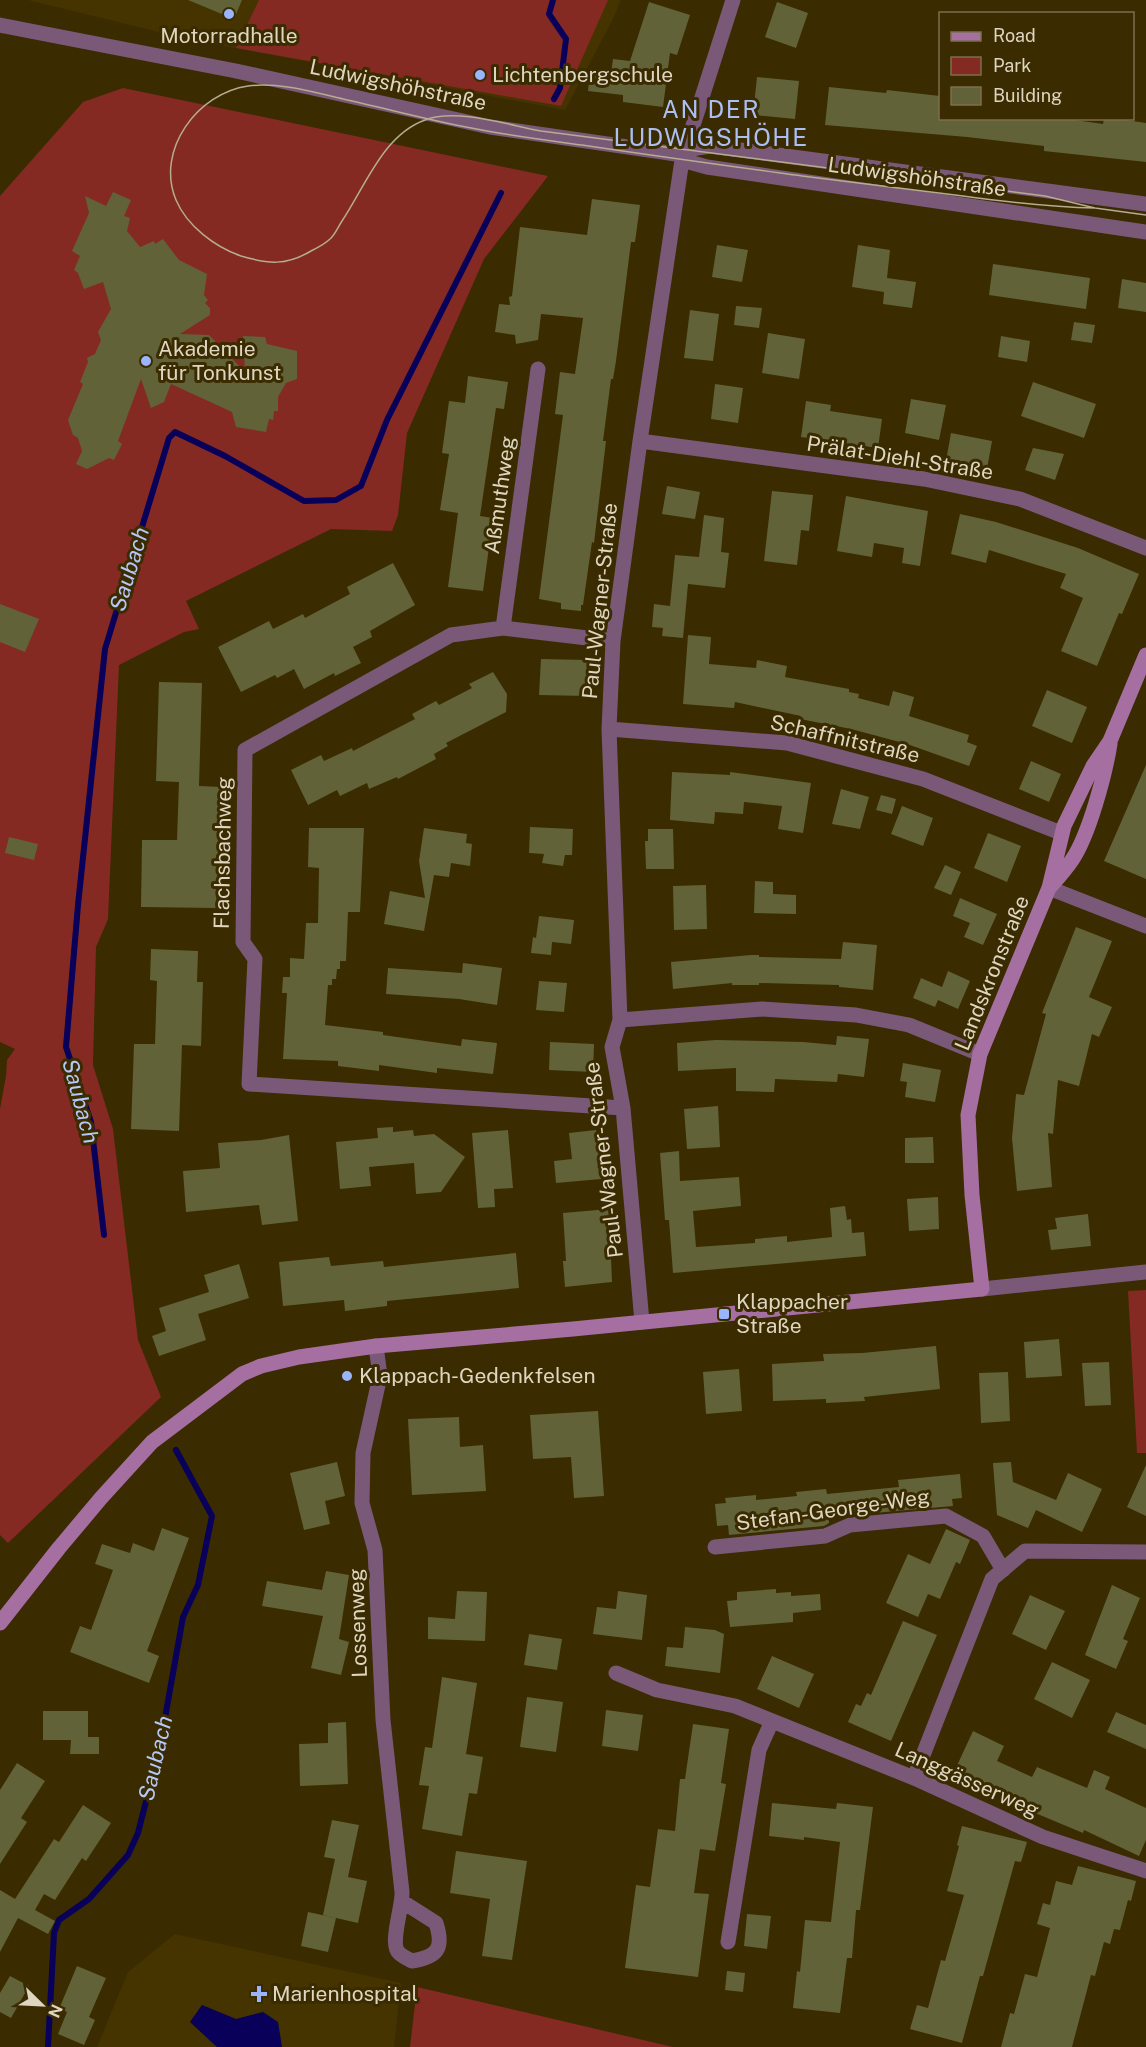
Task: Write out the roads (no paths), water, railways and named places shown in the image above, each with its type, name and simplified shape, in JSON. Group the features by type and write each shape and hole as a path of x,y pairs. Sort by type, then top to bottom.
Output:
{"main road":[{"name":"Landskronstraße","path":"982,1289 972,1195 968,1115 980,1054 1049,888 1061,833 1093,766 1110,741 1146,655"},
{"name":"Landskronstraße","path":"1049,888 1072,860 1082,841 1106,770 1110,741"},
{"path":"0,1623 100,1498 152,1442 242,1374 277,1361 376,1346 982,1289"}],"street":[{"name":"Paul-Wagner-Straße","path":"642,1322 623,1108 612,1047 620,1020 609,729 613,641 683,155 733,0"},
{"name":"Ludwigshöhstraße","path":"0,24 236,71 490,127 683,155 706,167 1146,232"},
{"name":"Ludwigshöhstraße","path":"683,155 710,146 1146,204"},
{"name":"Aßmuthweg","path":"503,628 538,369"},
{"name":"Prälat-Diehl-Straße","path":"640,441 924,479 1020,500 1146,548"},
{"name":"Flachsbachweg","path":"613,641 503,628 451,635 245,750 243,942 255,959 249,1084 623,1108"},
{"name":"Schaffnitstraße","path":"609,729 787,743 923,779 1061,833"},
{"path":"1049,888 1146,926"},
{"path":"620,1020 762,1009 856,1015 909,1025 980,1054"},
{"path":"982,1289 1146,1272"},
{"name":"Lossenweg","path":"376,1346 380,1376 363,1453 362,1503 375,1550 383,1720 403,1902"},
{"name":"Stefan-George-Weg","path":"715,1546 825,1536 850,1525 946,1516 983,1536 1003,1570"},
{"path":"914,1778 992,1579 1025,1551 1146,1552"},
{"name":"Langgässerweg","path":"616,1673 657,1690 735,1706 914,1778 1043,1837 1146,1871"},
{"path":"728,1942 759,1750 772,1721"}],"waterway":[{"name":"Saubach","path":"553,0 549,14 566,39 560,88 554,99"},
{"name":"Saubach","path":"104,1235 91,1122 66,1047 78,905 105,649 169,438 175,432 225,456 304,501 336,500 361,486 387,420 501,193"},
{"name":"Saubach","path":"48,2047 54,1933 59,1920 89,1899 128,1855 138,1833 160,1746 183,1617 198,1585 212,1516 176,1450"}],"tram line":[{"path":"1095,208 996,200 802,176 524,137 435,121 420,117 308,91 272,85 248,86 230,91 213,100 185,127 176,144 171,162 171,181 176,200 195,227 212,241 231,252 268,262 285,261 302,256 328,241 376,163 398,137 410,127 425,120 438,117 452,116 483,119 541,131 1045,196 1095,208 1146,215"}],"place":[{"name":"Motorradhalle","path":"229,14"},
{"name":"Lichtenbergschule","path":"480,75"},
{"name":"Akademie für Tonkunst","path":"146,361"},
{"name":"Klappacher Straße","path":"724,1314"},
{"name":"Klappach-Gedenkfelsen","path":"347,1376"},
{"name":"Marienhospital","path":"259,1994"}],"district":[{"name":"AN DER LUDWIGSHÖHE","path":"711,124"}]}
